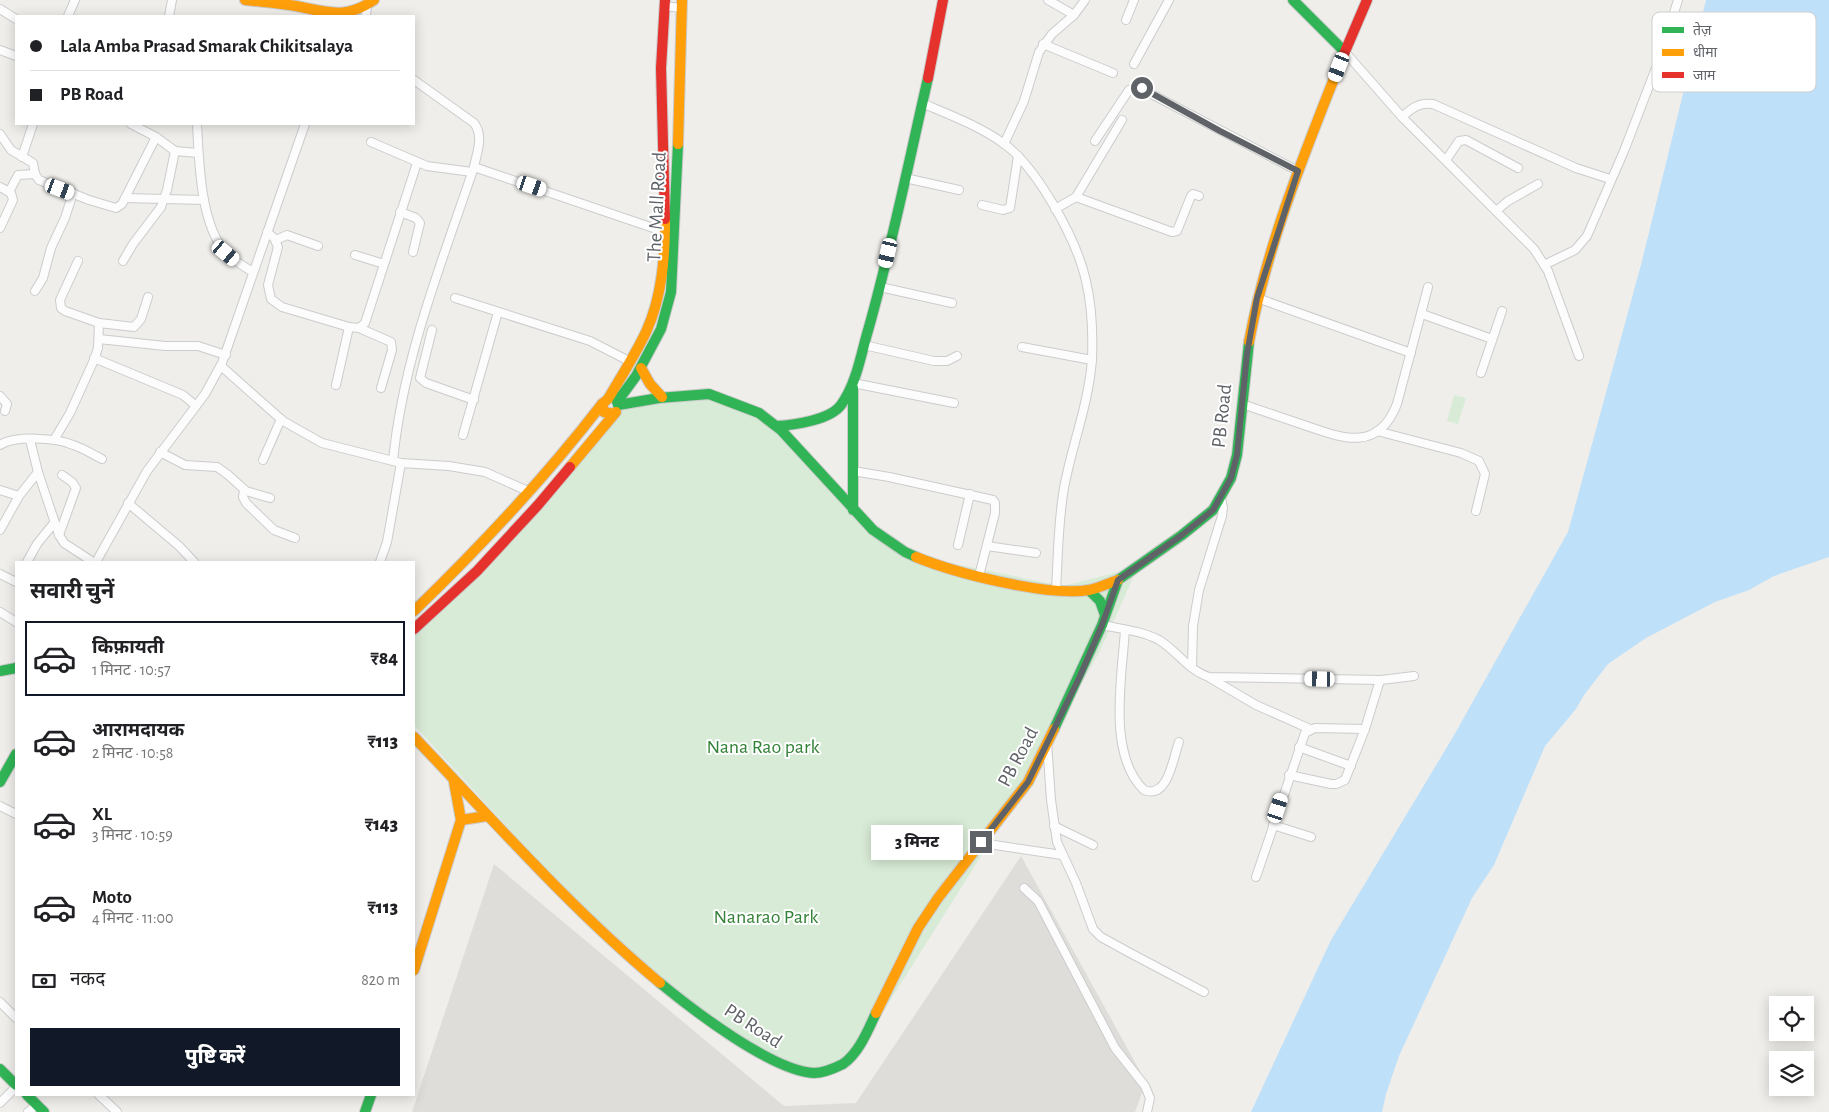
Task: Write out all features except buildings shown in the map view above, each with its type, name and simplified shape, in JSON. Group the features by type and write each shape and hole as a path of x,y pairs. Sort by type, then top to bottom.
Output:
{"street":[{"path":"68,15 76,0"},
{"path":"169,15 172,0"},
{"path":"245,0 296,6 328,15 346,14 369,7"},
{"path":"777,426 800,424 831,413 840,407 853,384 880,287 922,103 943,0"},
{"path":"1048,0 1074,15"},
{"path":"1004,144 1024,101 1034,62 1043,44 1074,15 1085,0"},
{"path":"1126,20 1134,0"},
{"path":"1134,64 1169,0"},
{"path":"1294,0 1402,117 1524,237 1544,264 1579,356"},
{"name":"PB Road","path":"415,738 487,816 618,948 666,988 749,1048 768,1059 804,1072 815,1073 844,1063 854,1053 867,1032 918,928 1028,782 1080,676 1104,621 1118,580 1182,535 1213,510 1231,478 1237,455 1247,354 1257,298 1298,171 1344,52 1367,0"},
{"path":"1674,12 1678,0"},
{"path":"665,3 681,4"},
{"name":"The Mall Road","path":"415,628 477,571 538,505 641,368 654,345 671,292 662,106 665,3"},
{"name":"The Mall Road","path":"415,610 473,553 612,405 629,361 648,326 655,308 669,233 681,4"},
{"path":"1,11 15,18"},
{"path":"1043,44 1113,73"},
{"path":"0,50 15,56"},
{"path":"1544,264 1571,253 1582,244 1587,236 1610,179 1624,151 1652,78"},
{"path":"393,461 400,405 414,345 473,169 480,139 477,127 460,112 415,81"},
{"path":"1095,141 1129,90 1138,87 1298,171"},
{"path":"922,103 979,129 1004,144 1018,156 1040,183 1055,209 1073,244 1085,278 1091,304 1092,360 1064,488 1056,590"},
{"path":"1402,117 1415,106 1426,103 1433,104 1576,168 1610,179"},
{"path":"1055,209 1076,197 1122,120"},
{"path":"22,157 33,125"},
{"path":"133,125 156,136 176,151 198,153"},
{"path":"197,125 198,153 204,200 214,234 220,246 234,259 253,272"},
{"path":"95,561 160,452 196,406 221,366 305,125"},
{"path":"0,134 11,150 33,163 35,174 39,180 111,208 119,207 125,198 156,136"},
{"path":"1446,160 1460,141 1466,140 1518,168"},
{"path":"371,142 416,163 435,168 473,169 669,233"},
{"path":"123,261 133,244 161,207 176,151"},
{"path":"982,205 1003,210 1010,208 1018,156"},
{"path":"359,328 365,323 416,163"},
{"path":"9,192 18,175 35,174"},
{"path":"905,178 959,190"},
{"path":"1496,211 1508,201 1538,184"},
{"path":"0,187 13,196 13,200 0,228"},
{"path":"35,291 43,278 51,248 65,218 72,193"},
{"path":"1076,197 1172,232 1177,231 1180,226 1191,196 1193,194 1199,196"},
{"path":"125,198 204,200"},
{"path":"400,212 416,218 420,223 413,252"},
{"path":"267,232 276,240 278,251 268,285 271,299 282,306 349,328 359,328 391,342 392,350 381,388"},
{"path":"276,240 287,235 318,246"},
{"path":"355,255 384,264"},
{"path":"78,260 60,300 61,308 65,311 99,323 134,327 142,319 148,297"},
{"path":"880,287 952,303"},
{"path":"1242,404 1340,438 1360,438 1377,431 1392,418 1428,287"},
{"path":"455,298 590,342 629,361"},
{"path":"1257,298 1411,353"},
{"path":"1481,373 1502,311"},
{"path":"463,435 498,312"},
{"path":"1422,314 1492,339"},
{"path":"54,440 70,413 94,358 99,339 99,323"},
{"path":"336,385 349,328"},
{"path":"432,330 420,378 426,383 474,400"},
{"path":"99,339 165,346 198,346 226,355"},
{"path":"864,344 934,361 947,361 957,356"},
{"path":"1022,347 1092,360"},
{"path":"94,358 183,395 196,406"},
{"path":"221,366 281,419 302,434 322,443 401,463 449,466 485,472 530,492"},
{"path":"641,368 650,384 662,398"},
{"path":"853,384 954,403"},
{"path":"853,384 853,510"},
{"path":"612,405 702,394 714,395 759,413 777,426 853,510 880,536 905,552 936,564 980,576 1056,590 1089,590 1118,580"},
{"path":"0,396 7,404 5,411"},
{"path":"263,460 281,419"},
{"path":"1377,431 1462,453 1479,461 1485,474 1476,510"},
{"path":"0,445 11,440 54,440 72,444 102,459"},
{"path":"30,440 38,472 59,535 64,543 92,561"},
{"path":"160,452 185,465 222,470 244,490 270,498"},
{"path":"380,561 386,542 401,463"},
{"path":"853,471 970,494 987,498 995,503 995,513 980,576"},
{"path":"0,530 19,496 38,472"},
{"path":"59,535 76,488 72,482 62,475"},
{"path":"0,490 19,496"},
{"path":"244,490 243,496 246,503 274,530 280,534 295,538"},
{"path":"958,545 970,494"},
{"path":"1192,666 1195,608 1205,567 1222,516 1221,498"},
{"path":"128,503 179,546 193,561"},
{"path":"28,561 37,544 54,523"},
{"path":"987,546 1036,553"},
{"path":"0,574 15,582"},
{"path":"1089,590 1100,601 1104,621 1125,630 1158,640 1198,672 1256,704 1310,729"},
{"path":"0,612 15,621"},
{"path":"1125,630 1120,737 1128,768 1144,790 1154,792 1159,790 1164,784 1178,742"},
{"path":"0,671 15,668"},
{"path":"1209,677 1380,680 1414,676"},
{"path":"1289,775 1336,784 1345,780 1365,729 1380,680"},
{"path":"1256,877 1289,775 1305,733 1315,728 1365,729"},
{"path":"1047,740 1054,826 1062,855 1076,883 1090,923 1101,937 1204,992"},
{"path":"1299,747 1352,766"},
{"path":"0,782 15,756"},
{"path":"415,967 461,820 458,796 453,779"},
{"path":"0,806 15,814"},
{"path":"461,820 487,816"},
{"path":"1273,825 1311,836"},
{"path":"1054,826 1093,845"},
{"path":"981,842 1062,855"},
{"path":"1024,888 1038,901 1046,920 1115,1048 1145,1086 1150,1098 1147,1112"},
{"path":"0,1002 15,1017"},
{"path":"0,1069 15,1085"},
{"path":"0,1103 15,1087"},
{"path":"28,1096 41,1108"},
{"path":"100,1096 117,1112"},
{"path":"365,1112 371,1096"},
{"path":"28,1112 41,1108"}],"shaded area":[{"path":"1021,856 1146,1082 1135,1112 412,1112 494,864 784,1106 856,1103"}],"green space":[{"path":"1454,395 1466,398 1458,424 1447,421"},
{"name":"Nana Rao park","path":"718,397 763,416 853,511 921,557 1063,586 1138,567 1100,651 1010,810 856,1055 809,1076 729,1038 621,951 415,726 415,633 619,409 663,398"}],"water":[{"path":"1706,0 1829,0 1829,557 1774,576 1749,590 1715,602 1646,638 1608,664 1584,695 1576,709 1545,746 1494,865 1472,898 1399,1056 1382,1112 1251,1112 1331,940 1453,737 1568,532 1642,261 1683,92 1816,92 1816,12 1703,12"}],"traffic: fast":[{"path":"1293,0 1345,52"},
{"path":"777,426 802,423 829,414 841,405 851,387 885,265 928,78"},
{"path":"617,402 636,376 661,329 671,292 678,144"},
{"path":"1054,729 1102,625 1118,580 1182,535 1213,510 1231,478 1237,455 1249,342"},
{"path":"853,388 853,510"},
{"path":"618,405 659,398 709,394 759,413 781,430 873,530 905,552 916,557"},
{"path":"1089,590 1100,601 1105,615"},
{"path":"0,671 15,668"},
{"path":"0,782 15,756"},
{"path":"660,983 712,1023 756,1051 797,1070 814,1073 832,1069 849,1059 863,1041 876,1013"},
{"path":"0,1069 15,1084"},
{"path":"28,1096 44,1112"},
{"path":"365,1112 371,1096"}],"traffic: slow":[{"path":"245,0 336,13 354,10 374,0"},
{"path":"678,144 682,0"},
{"path":"1249,342 1266,270 1288,199 1341,61"},
{"path":"614,414 604,412 602,404 608,399 642,341 656,305 662,277 665,219"},
{"path":"641,368 650,384 662,397"},
{"path":"415,610 512,511 602,404"},
{"path":"570,467 616,412"},
{"path":"916,557 977,576 1050,590 1089,590 1118,580"},
{"path":"876,1013 918,928 938,898 1028,782 1054,729"},
{"path":"415,738 564,895 627,955 660,983"},
{"path":"415,967 461,820 454,782"},
{"path":"461,820 487,816"}],"traffic: jam":[{"path":"665,0 661,68 665,219"},
{"path":"928,78 943,0"},
{"path":"1341,61 1367,0"},
{"path":"415,628 477,571 570,467"}],"route":[{"path":"981,842 1018,797 1034,771 1038,758 1080,676 1102,625 1118,580 1182,535 1213,510 1231,478 1237,455 1244,376 1257,298 1298,171 1142,88"}],"park label":[{"name":"Nanarao Park","path":"766,917"}]}
